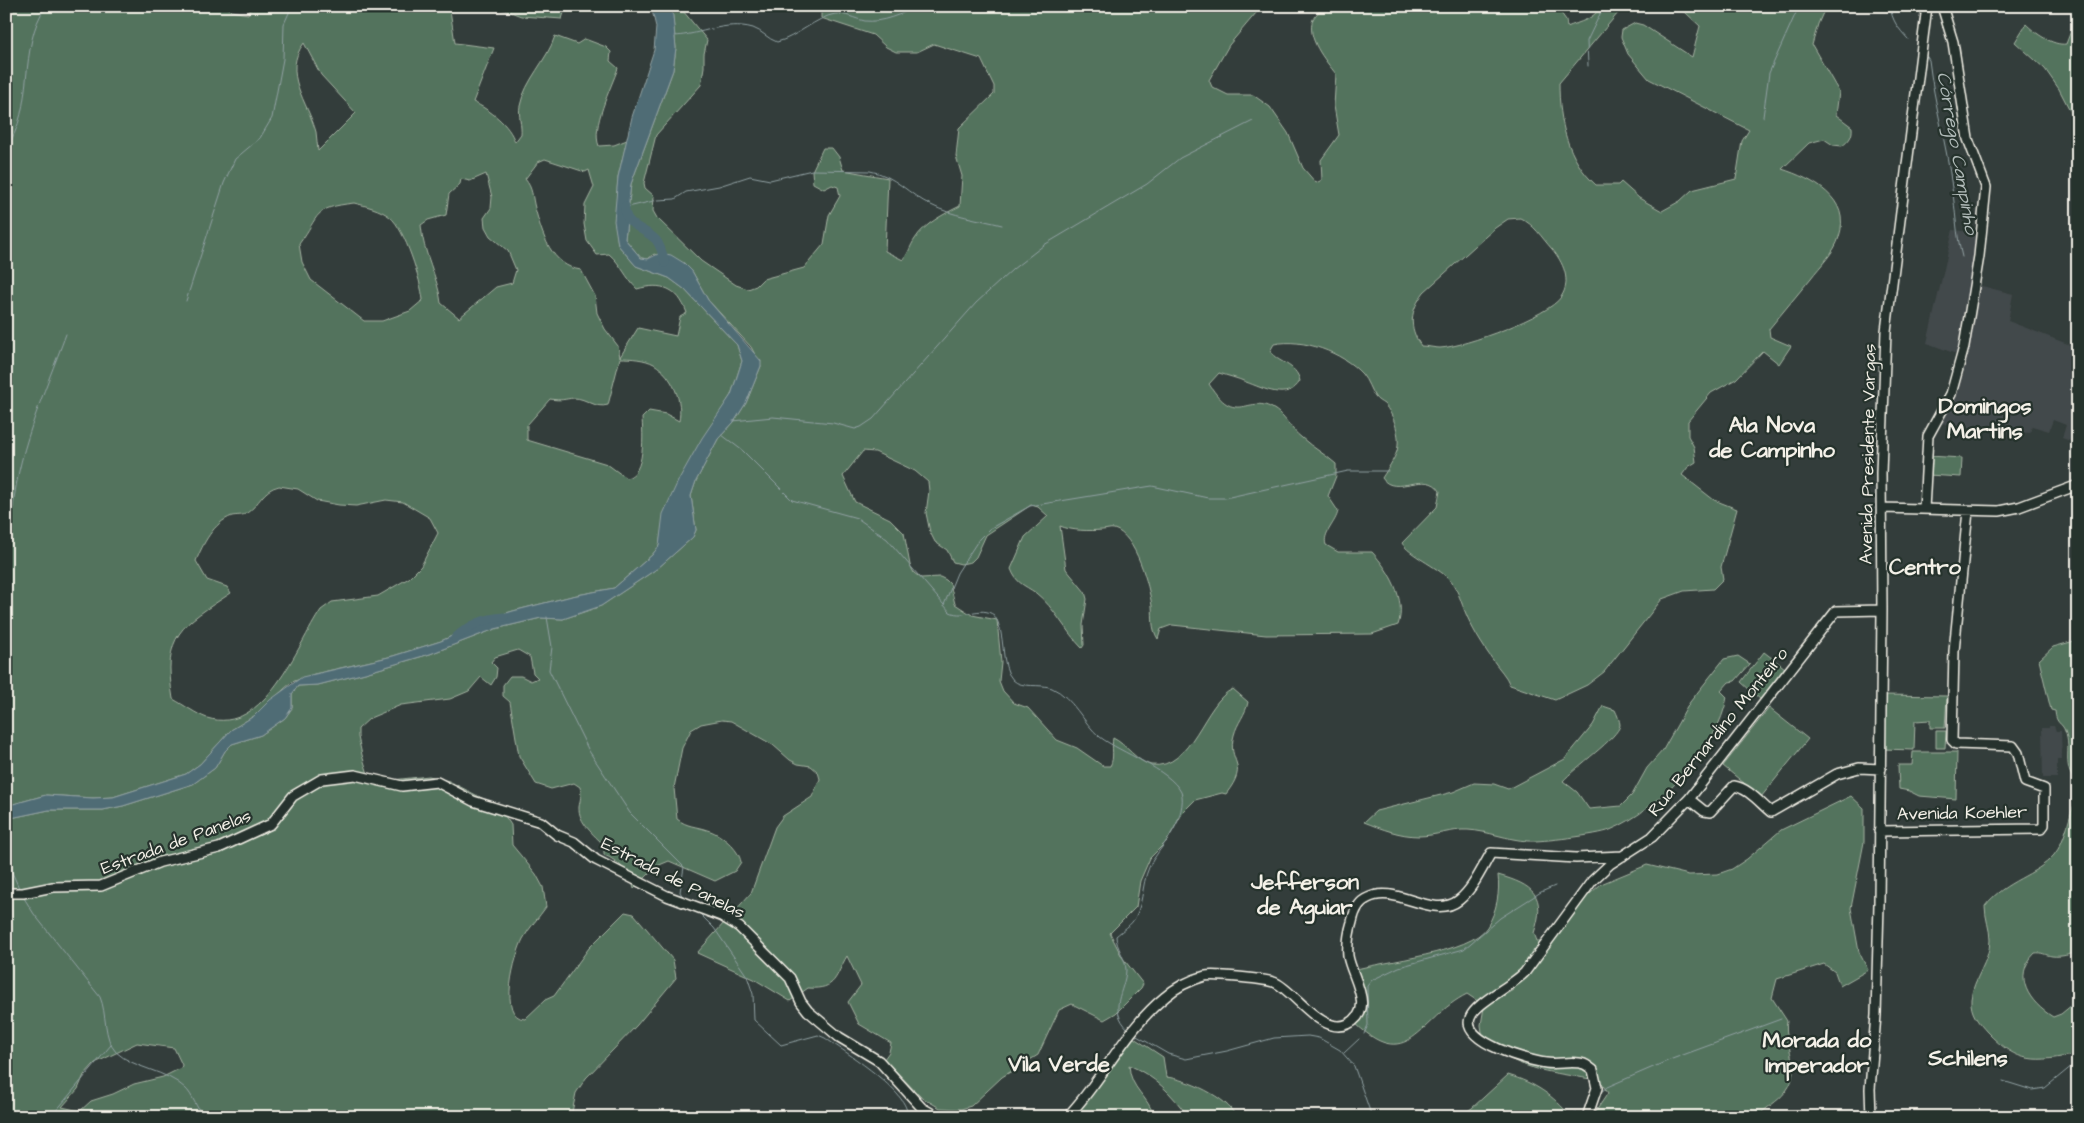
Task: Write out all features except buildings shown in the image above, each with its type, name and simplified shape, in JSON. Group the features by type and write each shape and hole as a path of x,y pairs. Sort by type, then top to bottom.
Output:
{"street":[{"name":"Avenida Presidente Vargas","path":"1871,1117 1870,1081 1876,1015 1879,904 1882,423 1886,331 1927,6"},
{"path":"1924,509 1928,436 1951,394 1964,347 1983,226 1986,186 1968,139 1959,70 1943,10 1931,13 1925,19"},
{"path":"1882,508 1968,511 2015,509 2078,485"},
{"name":"Avenida Koehler","path":"1879,830 2041,829 2044,824 2045,797 2043,787 2030,786 2025,782 2018,753 2012,746 1956,744 1952,740 1954,650 1968,511"},
{"name":"Rua Bernardino Monteiro","path":"1587,1117 1597,1088 1594,1070 1585,1064 1546,1064 1509,1053 1480,1038 1468,1025 1470,1018 1476,1009 1516,981 1525,972 1574,904 1602,871 1652,837 1689,799 1836,611 1882,610"},
{"path":"1689,799 1704,811 1710,812 1734,786 1746,790 1771,812 1837,774 1858,768 1881,769"},
{"name":"Estrada de Panelas","path":"6,893 24,893 48,888 101,886 160,862 219,848 271,824 293,796 322,779 355,775 402,786 437,782 473,801 541,822 557,835 574,842 596,860 667,896 721,916 739,927 790,978 801,1002 808,1011 839,1038 879,1061 922,1108 938,1117"},
{"path":"1067,1117 1086,1097 1120,1046 1164,997 1175,989 1206,975 1268,979 1288,990 1312,1014 1328,1023 1347,1024 1355,1019 1361,1008 1361,993 1348,954 1353,916 1362,901 1370,896 1385,894 1438,906 1456,902 1466,892 1491,853 1569,857 1623,856"}],"shaded area":[{"path":"1953,230 1978,233 1959,355 1927,343"},
{"path":"1978,285 2013,294 2008,321 2078,348 2078,454 2071,451 2073,442 2062,438 2066,425 2053,420 2049,431 2032,426 2030,433 1978,430 1941,423 1963,375"},
{"path":"2049,726 2054,726 2056,731 2061,731 2062,760 2057,760 2057,778 2043,778 2042,728 2049,728"}],"green space":[{"path":"6,6 226,6 231,11 248,14 252,6 456,6 450,10 455,43 494,48 473,102 498,118 508,129 515,142 521,134 520,109 526,88 547,54 555,36 577,44 585,39 606,47 611,52 610,61 618,68 600,118 597,138 599,146 614,145 627,140 618,177 615,221 618,245 636,266 669,278 684,289 737,345 742,361 731,395 693,455 662,527 659,546 652,555 614,588 572,596 513,611 493,617 441,641 393,656 314,674 292,682 254,716 231,730 200,764 186,774 113,797 93,798 46,795 6,806","holes":["304,43 321,75 356,113 318,151 316,132 298,87 295,65","545,159 585,172 589,170 594,187 585,205 584,224 587,241 597,255 609,254 637,289 654,286 661,287 668,289 679,298 687,313 680,317 676,336 638,328 620,357 618,346 605,329 597,313 595,296 581,270 562,262 549,247 541,228 531,189 525,179 538,162","486,174 492,197 491,208 484,218 485,227 490,236 508,251 516,270 512,283 496,287 459,318 441,303 422,236 421,225 428,220 446,215 449,194 460,184 461,179 470,181","354,203 373,208 386,214 396,223 407,244 422,291 423,300 410,311 382,321 364,321 311,280 302,262 299,244 319,214 324,210","620,358 642,360 650,362 661,369 671,382 678,397 679,421 666,414 649,411 642,418 643,443 640,462 632,475 626,478 607,464 527,440 527,425 550,399 579,398 595,405 608,405","279,486 298,489 317,501 339,505 356,506 386,500 403,502 430,518 438,533 421,566 409,578 378,596 332,602 321,610 277,684 262,701 246,714 228,720 207,718 173,699 170,677 170,660 173,646 179,634 199,614 231,593 227,587 207,580 196,561 205,541 219,524 232,516 247,513 269,491"]},
{"path":"495,6 566,6 562,19 521,16"},
{"path":"827,6 1262,6 1229,45 1209,80 1212,87 1228,95 1253,95 1270,107 1288,133 1303,168 1316,183 1322,180 1321,160 1339,135 1334,106 1336,74 1318,48 1312,34 1313,19 1324,6 1556,6 1566,20 1567,27 1591,17 1600,6 1624,6 1559,83 1563,125 1578,163 1596,185 1618,185 1621,182 1639,198 1662,211 1680,201 1692,190 1736,179 1742,141 1749,130 1649,79 1628,54 1621,37 1622,30 1635,23 1643,25 1692,57 1700,26 1686,13 1671,6 1826,6 1812,45 1839,92 1836,115 1852,127 1852,133 1849,140 1842,146 1833,145 1824,139 1809,143 1782,169 1817,185 1835,201 1840,211 1842,223 1839,237 1827,259 1769,329 1770,337 1791,346 1779,364 1763,351 1736,379 1711,393 1688,421 1688,436 1694,447 1696,462 1688,467 1682,475 1714,500 1737,509 1721,567 1723,579 1713,589 1684,591 1662,599 1604,672 1587,685 1555,700 1510,685 1477,636 1451,582 1443,574 1410,552 1402,543 1437,507 1440,491 1434,485 1427,482 1395,485 1388,483 1382,478 1394,458 1398,445 1396,426 1388,409 1376,398 1362,374 1354,366 1321,348 1297,343 1274,344 1270,351 1278,359 1291,367 1298,375 1300,381 1289,391 1275,392 1267,390 1219,373 1209,384 1218,397 1234,407 1255,404 1277,411 1310,445 1336,464 1336,476 1328,496 1338,511 1326,536 1326,545 1338,552 1372,552 1390,576 1398,596 1400,615 1398,625 1372,634 1266,635 1172,625 1161,629 1158,639 1153,627 1152,606 1148,586 1140,562 1129,541 1122,533 1114,529 1081,530 1060,526 1066,569 1085,592 1087,599 1083,625 1084,645 1082,648 1043,599 1018,581 1011,569 1025,537 1048,516 1038,507 1031,505 986,535 976,557 971,562 961,564 953,562 947,550 935,542 930,532 926,513 929,491 928,482 915,471 875,452 863,451 843,476 855,502 890,519 904,533 910,565 914,573 921,578 940,577 946,580 950,584 955,604 972,615 997,620 1001,662 999,681 1003,691 1014,703 1028,708 1057,740 1077,748 1103,766 1110,766 1113,756 1113,738 1146,763 1151,765 1165,764 1177,757 1187,747 1223,696 1233,689 1248,702 1237,726 1232,744 1237,769 1237,775 1233,783 1226,794 1222,793 1195,800 1183,812 1167,841 1150,858 1140,881 1136,907 1110,933 1122,957 1143,984 1116,1013 1104,1020 1072,1004 1059,1010 1038,1055 1002,1077 971,1106 961,1109 940,1108 921,1097 884,1059 889,1052 891,1043 859,1024 848,1002 861,985 847,956 830,984 825,987 808,988 790,1001 754,979 697,953 751,893 775,827 783,816 812,797 820,779 818,772 811,766 798,764 790,760 773,745 731,721 722,720 701,724 691,730 682,748 674,788 677,819 723,838 737,852 741,862 735,871 715,881 669,861 657,866 634,889 627,873 614,860 604,855 604,845 587,828 581,818 579,813 580,787 574,783 551,789 536,784 519,756 510,702 503,696 503,685 510,676 521,676 531,681 538,678 533,673 530,657 518,650 495,657 491,662 497,668 496,677 491,685 481,677 469,691 450,699 401,705 370,718 358,729 358,737 369,777 392,780 429,776 449,781 499,807 511,825 512,845 536,874 543,887 546,907 523,939 516,958 510,997 512,1008 517,1016 525,1019 545,1000 554,996 589,948 625,912 634,914 673,960 676,978 637,1025 586,1078 576,1093 571,1117 6,1117 6,819 49,810 103,810 123,806 193,784 215,768 225,751 232,744 261,735 285,718 292,708 292,694 298,686 318,685 365,673 430,654 495,629 541,618 563,619 601,606 658,568 693,537 696,530 691,496 696,481 718,439 734,422 746,403 761,366 751,347 708,300 692,271 654,254 648,259 641,258 625,239 631,184 673,70 676,48 672,9 683,11 707,40 704,67 701,85 656,135 644,183 645,188 654,196 653,211 657,218 701,261 736,285 748,289 756,286 763,279 804,268 824,244 829,215 840,196 838,187 832,185 824,189 813,183 812,171 823,148 832,148 839,157 843,170 888,178 885,251 903,260 915,239 929,224 960,206 962,176 956,156 959,128 994,94 994,86 981,59 934,44 917,52 896,52 886,47 873,35 821,18 821,12","holes":["1520,218 1534,228 1560,260 1566,278 1566,285 1561,297 1553,305 1540,313 1486,336 1440,348 1421,346 1414,332 1412,319 1413,312 1424,292 1495,228 1508,219","137,1043 174,1048 182,1065 181,1068 163,1077 134,1084 113,1094 91,1101 80,1111 62,1107 78,1089 84,1075 95,1063"]},
{"path":"2078,18 2078,126 2059,89 2045,69 2015,42 2026,24 2050,41 2066,44 2074,23"},
{"path":"1929,456 1962,458 1961,477 1928,475"},
{"path":"2078,640 2078,784 2068,765 2067,738 2055,711 2051,710 2039,660 2053,647"},
{"path":"1764,652 1785,668 1761,700 1741,682"},
{"path":"1738,656 1750,664 1735,681 1729,682 1721,691 1727,697 1722,717 1712,737 1699,756 1666,793 1628,821 1610,830 1569,838 1528,841 1468,830 1412,836 1391,832 1364,822 1376,811 1453,792 1474,783 1494,784 1508,789 1565,759 1593,725 1603,706 1615,710 1620,723 1618,730 1563,781 1577,792 1589,809 1621,806 1632,795 1647,768 1663,750 1690,702 1724,659"},
{"path":"1884,695 1947,696 1945,728 1930,728 1930,720 1915,721 1914,750 1883,749"},
{"path":"1769,708 1808,739 1761,797 1723,766"},
{"path":"1936,731 1946,731 1945,748 1936,748"},
{"path":"1913,752 1957,752 1956,799 1919,796 1899,789 1898,765 1912,765"},
{"path":"2078,793 2078,951 2069,955 2059,956 2035,953 2024,971 2024,980 2026,989 2031,997 2053,1017 2061,1014 2078,1000 2078,1054 2050,1059 2028,1058 2019,1056 1998,1043 1981,1025 1972,1009 1972,992 1985,963 1989,948 1990,936 1985,906 2002,890 2047,862 2054,855 2062,842"},
{"path":"1851,796 1864,808 1864,842 1851,908 1859,952 1868,970 1840,986 1835,972 1824,964 1777,979 1772,998 1787,1021 1793,1074 1791,1083 1783,1095 1757,1117 1592,1117 1608,1093 1600,1081 1539,1070 1527,1066 1505,1056 1483,1039 1481,1025 1484,1007 1513,990 1574,908 1601,884 1647,865 1689,875 1718,874 1732,869 1747,859 1781,830"},
{"path":"1498,875 1528,888 1538,901 1538,920 1534,933 1537,941 1541,941 1520,971 1479,1002 1467,994 1450,1004 1412,1038 1400,1043 1387,1043 1371,1036 1351,1019 1359,1004 1353,970 1446,950 1478,936 1487,927 1495,908 1499,888"},
{"path":"1131,1036 1163,1057 1166,1077 1184,1081 1206,1090 1232,1110 1236,1117 1188,1117 1176,1100 1162,1086 1147,1074 1129,1065 1133,1081 1152,1110 1154,1117 1068,1117"},
{"path":"1508,1075 1527,1082 1543,1091 1571,1117 1459,1117 1472,1108"}],"water":[{"path":"651,6 672,6 676,48 673,70 631,184 625,239 641,258 648,259 660,253 671,255 684,263 692,271 708,300 761,361 761,366 746,403 734,422 718,439 696,481 691,496 696,530 693,537 658,568 601,606 563,619 541,618 495,629 430,654 365,673 318,685 298,686 292,694 292,708 285,718 261,735 232,744 225,751 215,768 193,784 123,806 103,810 49,810 6,819 6,806 46,795 93,798 113,797 186,774 200,764 231,730 254,716 270,700 302,677 393,656 441,641 493,617 513,611 572,596 614,588 652,555 659,546 663,514 679,479 702,438 731,395 742,361 737,345 684,289 669,278 636,266 618,245 614,221 618,177 632,117 654,50 656,27"}],"waterway":[{"path":"6,148 15,132 21,114 32,40 37,22 46,6"},
{"path":"186,301 224,183 235,159 260,138 272,118 283,59 284,24 292,6"},
{"path":"674,36 723,27 743,26 756,29 777,42 821,19 835,14 846,15 865,21 878,21 899,15 917,6"},
{"path":"1588,66 1587,41 1600,14 1599,6"},
{"path":"1718,8 1724,6"},
{"path":"1763,117 1769,73 1799,6"},
{"name":"Córrego Campinho","path":"1890,6 1896,24 1908,39"},
{"name":"Córrego Campinho","path":"1925,54 1929,60 1947,156 1962,257"},
{"path":"733,421 773,417 833,423 855,429 861,427 873,419 976,303 1013,269 1044,245 1147,184 1180,158 1253,121"},
{"path":"628,207 658,200 675,199 686,192 719,186 750,176 770,180 812,170 870,171 887,177 923,201 939,209 1002,225"},
{"path":"625,206 631,223 658,242 665,263"},
{"path":"12,521 14,497 25,449 40,402 66,334"},
{"path":"722,435 743,451 792,500 857,518 887,539 950,612 961,614 983,611 994,615 1000,630 1006,666 1013,680 1021,684 1052,688 1059,692 1066,697 1100,737 1156,769 1175,784 1181,792 1182,805 1178,821 1149,867 1135,918 1116,936 1126,970 1118,1007 1122,1021 1128,1029"},
{"path":"944,605 957,573 979,539 989,529 1030,506 1152,486 1208,498 1225,498 1348,471 1388,471"},
{"path":"6,550 12,529"},
{"path":"455,638 466,629 478,623 504,617"},
{"path":"547,617 552,647 549,670 589,751 630,813 684,867 680,892 683,897"},
{"path":"6,859 19,888"},
{"path":"1364,1034 1368,1025 1367,986 1372,980 1399,967 1464,949 1500,918 1541,892 1555,886"},
{"path":"24,898 34,914 100,997 109,1040 116,1052 123,1058 177,1082 188,1091 204,1117"},
{"path":"699,913 714,928 747,976 753,994 754,1020 781,1045 818,1035 825,1038 888,1084 906,1107 907,1116"},
{"path":"1600,1093 1607,1087 1672,1059 1781,1019"},
{"path":"1135,1035 1168,1054 1186,1059 1227,1051 1274,1038 1308,1036 1319,1038 1340,1050 1354,1066 1372,1117"},
{"path":"1344,1053 1359,1039"},
{"path":"51,1117 111,1045"},
{"name":"Córrego Campinho","path":"2003,1081 2032,1090 2045,1088 2078,1061"},
{"path":"1571,1117 1576,1113"}],"district":[{"name":"Domingos Martins","path":"1985,418"},
{"name":"Ala Nova de Campinho","path":"1772,438"},
{"name":"Centro","path":"1925,567"},
{"name":"Jefferson de Aguiar","path":"1305,894"},
{"name":"Morada do Imperador","path":"1817,1052"},
{"name":"Schilens","path":"1968,1058"},
{"name":"Vila Verde","path":"1059,1064"}]}
